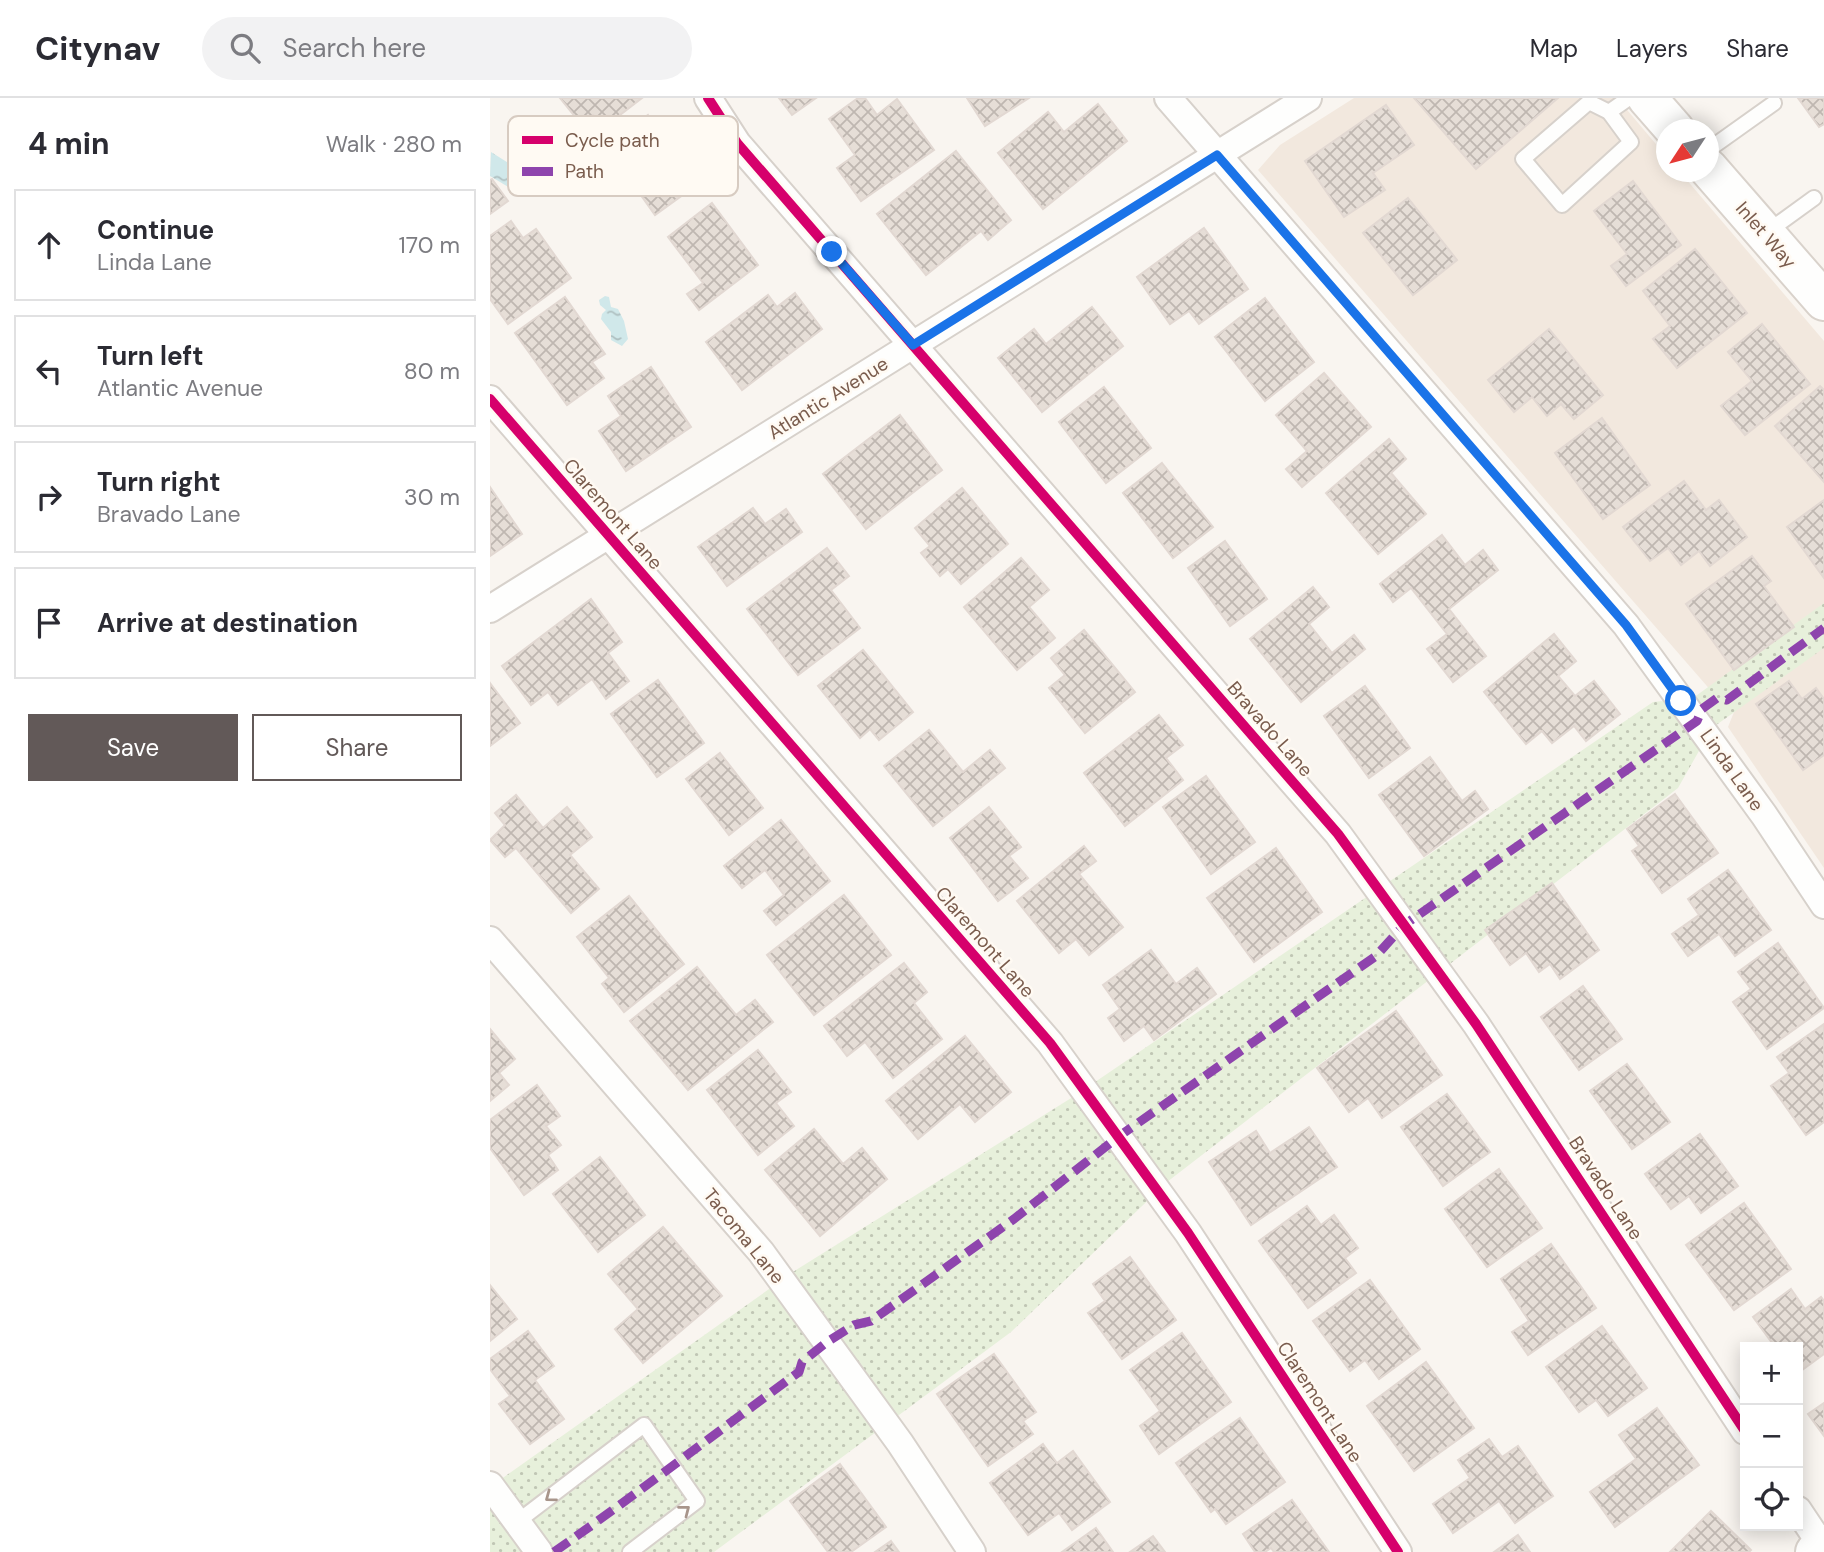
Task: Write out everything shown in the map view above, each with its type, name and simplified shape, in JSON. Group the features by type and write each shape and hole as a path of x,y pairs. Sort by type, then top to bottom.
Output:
{"street":[{"name":"Bravado Lane","path":"708,98 720,116"},
{"name":"Linda Lane","path":"1168,98 1626,625 1764,814 1824,905"},
{"name":"Atlantic Avenue","path":"490,609 1308,98"},
{"path":"1647,98 1665,119"},
{"name":"Bravado Lane","path":"738,144 1338,834 1476,1024 1740,1422"},
{"name":"Inlet Way","path":"1719,180 1824,301"},
{"name":"Claremont Lane","path":"490,399 1050,1043 1188,1233 1398,1552"},
{"name":"Tacoma Lane","path":"490,940 761,1252 900,1443 972,1552"},
{"path":"490,1485 539,1552"},
{"path":"1803,1518 1820,1547"}],"lane":[{"path":"1609,112 1629,98"},
{"path":"1589,102 1609,112 1631,142 1562,205 1523,159 1589,102"},
{"path":"1719,143 1774,103"},
{"path":"1765,233 1814,198"},
{"path":"517,1522 644,1425 697,1501 630,1552"}],"shaded area":[{"path":"1354,98 1617,98 1656,144 1656,182 1689,182 1824,341 1824,606 1713,693 1258,170 1280,145"},
{"path":"1824,645 1824,868 1728,727 1736,707"}],"green space":[{"path":"1824,603 1824,648 1712,728 1678,788 1167,1182 1011,1332 714,1552 490,1552 490,1487 796,1270 1076,1095 1653,702 1693,698"}],"water":[{"path":"491,152 508,163 508,187 490,176"},
{"path":"605,296 609,297 611,307 618,309 624,321 628,339 622,346 611,340 611,332 601,319 606,310 599,300"}],"building":[{"path":"560,98 642,98 619,116 575,116"},
{"path":"779,98 816,98 792,115"},
{"path":"858,98 865,98 877,115 897,99 934,150 861,201 837,168 855,155 829,119"},
{"path":"967,98 1029,98 985,126"},
{"path":"1414,98 1558,98 1476,169"},
{"path":"1798,98 1824,98 1824,124 1819,127"},
{"path":"1098,104 1127,141 1043,209 998,153 1048,112 1064,132"},
{"path":"1386,105 1414,145 1373,173 1385,190 1344,217 1305,161"},
{"path":"956,151 1011,220 988,240 981,231 926,275 877,214"},
{"path":"492,179 508,201 490,214 490,180"},
{"path":"1633,181 1681,245 1626,286 1611,266 1627,254 1594,211"},
{"path":"642,196 681,196 655,215"},
{"path":"1408,198 1457,260 1413,295 1363,233"},
{"path":"712,203 758,265 699,310 687,294 703,283 668,237"},
{"path":"511,221 523,238 536,229 571,278 508,324 490,299 490,236"},
{"path":"1204,228 1248,289 1199,324 1189,311 1170,324 1137,277"},
{"path":"1695,249 1747,313 1677,368 1653,339 1670,326 1643,291"},
{"path":"795,293 822,329 742,390 706,342 768,295 777,307"},
{"path":"565,297 605,354 592,362 604,378 567,405 515,333"},
{"path":"1265,298 1314,362 1265,401 1215,337"},
{"path":"1092,307 1123,346 1042,412 998,358 1034,329 1046,344"},
{"path":"1762,324 1810,384 1745,435 1721,406 1752,381 1728,352"},
{"path":"1549,329 1603,395 1574,419 1561,404 1547,416 1532,397 1514,412 1488,380"},
{"path":"651,367 691,427 626,471 599,431 621,416 608,396"},
{"path":"1324,373 1371,427 1302,487 1286,469 1307,451 1276,415"},
{"path":"1820,386 1824,390 1824,482 1775,426"},
{"path":"1104,387 1151,448 1106,483 1059,422"},
{"path":"900,415 942,470 866,529 823,474"},
{"path":"1602,418 1650,485 1603,519 1555,453"},
{"path":"1389,439 1406,459 1391,473 1426,514 1378,554 1326,493"},
{"path":"1162,463 1213,527 1173,558 1123,493"},
{"path":"1684,481 1706,510 1719,500 1747,537 1710,566 1699,551 1681,565 1668,548 1650,561 1623,527"},
{"path":"490,487 522,534 490,556"},
{"path":"962,488 1008,544 961,584 948,569 940,576 921,553 930,546 915,528"},
{"path":"1824,500 1824,578 1787,527"},
{"path":"753,508 765,524 786,509 802,532 727,586 698,547"},
{"path":"1442,535 1465,565 1483,550 1498,570 1449,609 1486,656 1453,682 1427,649 1447,634 1411,588 1393,602 1380,584"},
{"path":"1225,541 1267,599 1230,626 1188,568"},
{"path":"827,548 849,576 831,590 860,628 798,675 747,609"},
{"path":"1752,556 1771,581 1764,586 1794,627 1734,670 1686,604"},
{"path":"1021,558 1049,590 1029,607 1055,638 1017,670 964,607"},
{"path":"1313,587 1329,607 1309,624 1332,653 1354,635 1365,649 1301,702 1250,639"},
{"path":"591,599 622,642 608,653 629,681 606,699 592,679 558,705 548,692 531,705 502,666"},
{"path":"1084,630 1135,692 1085,733 1049,688 1065,675 1051,658"},
{"path":"1554,634 1576,661 1558,676 1575,696 1594,681 1620,714 1586,741 1574,726 1552,743 1542,731 1526,744 1484,692"},
{"path":"863,650 913,712 879,740 870,729 860,738 818,686"},
{"path":"658,680 704,743 657,777 611,714"},
{"path":"1789,681 1802,699 1816,688 1824,699 1824,755 1803,770 1756,704"},
{"path":"490,683 520,723 490,746"},
{"path":"1365,686 1410,748 1369,778 1324,716"},
{"path":"1159,715 1183,745 1166,758 1183,780 1125,826 1084,773"},
{"path":"929,730 963,772 990,750 1005,768 933,826 884,766"},
{"path":"720,753 763,808 729,835 686,779"},
{"path":"1430,757 1462,801 1475,791 1488,809 1424,856 1379,795"},
{"path":"1206,776 1255,842 1211,874 1163,807"},
{"path":"1675,794 1718,853 1662,893 1632,851 1639,846 1627,829"},
{"path":"516,795 543,828 567,807 592,837 570,855 599,889 571,913 516,848 505,857 490,840 505,825 495,813"},
{"path":"989,807 1021,847 1009,856 1028,878 998,901 950,838"},
{"path":"781,820 830,881 776,925 764,911 784,895 765,870 742,888 724,866"},
{"path":"1084,846 1096,861 1079,874 1123,927 1089,955 1076,939 1059,953 1017,901"},
{"path":"1276,848 1322,912 1254,962 1207,898"},
{"path":"1728,870 1771,930 1735,956 1719,934 1688,956 1672,934 1699,915 1688,899"},
{"path":"1552,883 1599,950 1560,979 1550,964 1539,972 1526,953 1510,965 1485,930"},
{"path":"844,895 891,955 814,1015 767,955"},
{"path":"629,896 684,964 624,1012 602,984 609,978 577,937"},
{"path":"1778,943 1824,1008 1767,1049 1733,1002 1751,989 1738,972"},
{"path":"1151,950 1176,984 1197,968 1216,994 1154,1040 1144,1026 1124,1041 1108,1018 1120,1009 1103,985"},
{"path":"904,963 927,992 914,1003 942,1039 893,1078 865,1042 847,1056 824,1026"},
{"path":"697,967 736,1015 755,1000 773,1022 688,1090 630,1021"},
{"path":"1583,986 1622,1039 1579,1070 1541,1017"},
{"path":"1396,1011 1442,1075 1382,1118 1368,1098 1349,1112 1317,1068"},
{"path":"1824,1024 1824,1122 1806,1135 1771,1086 1789,1073 1777,1057"},
{"path":"490,1029 515,1059 499,1073 509,1085 490,1101"},
{"path":"965,1036 1011,1092 975,1122 960,1104 918,1139 886,1101"},
{"path":"758,1050 791,1092 776,1103 794,1126 758,1155 707,1090"},
{"path":"1627,1064 1670,1122 1632,1149 1590,1091"},
{"path":"537,1085 560,1116 546,1126 561,1145 548,1155 558,1170 524,1195 490,1148 490,1120"},
{"path":"1447,1094 1490,1152 1443,1186 1401,1127"},
{"path":"1309,1127 1337,1167 1251,1225 1209,1162 1256,1131 1270,1153"},
{"path":"814,1129 843,1164 862,1148 887,1179 820,1236 765,1170"},
{"path":"1700,1134 1738,1186 1701,1213 1689,1196 1671,1209 1645,1174"},
{"path":"600,1157 645,1215 598,1252 553,1194"},
{"path":"1499,1169 1542,1228 1487,1267 1445,1209"},
{"path":"1744,1203 1791,1269 1734,1310 1686,1245"},
{"path":"1307,1206 1321,1225 1334,1215 1358,1248 1345,1258 1356,1273 1308,1308 1259,1241"},
{"path":"663,1227 722,1296 643,1363 615,1329 638,1309 608,1274"},
{"path":"1551,1244 1596,1308 1528,1355 1512,1332 1529,1321 1501,1279"},
{"path":"1130,1257 1176,1320 1122,1359 1088,1313 1105,1301 1093,1284"},
{"path":"1370,1280 1420,1349 1379,1379 1365,1360 1350,1371 1313,1321"},
{"path":"490,1285 517,1319 490,1341"},
{"path":"1791,1289 1805,1309 1821,1297 1824,1301 1824,1354 1803,1369 1803,1342 1771,1342 1753,1317"},
{"path":"1602,1326 1647,1388 1608,1416 1596,1400 1579,1412 1546,1367"},
{"path":"528,1331 554,1366 535,1380 564,1419 530,1444 499,1404 510,1396 490,1369 490,1359"},
{"path":"1182,1333 1231,1402 1159,1454 1140,1426 1160,1411 1130,1370"},
{"path":"994,1354 1036,1412 1023,1421 1033,1434 988,1466 937,1394"},
{"path":"1426,1362 1474,1428 1414,1471 1367,1406"},
{"path":"1824,1403 1824,1436 1808,1414"},
{"path":"1657,1408 1699,1465 1615,1527 1590,1492 1636,1459 1619,1435"},
{"path":"1240,1418 1285,1482 1226,1524 1215,1509 1211,1512 1176,1463"},
{"path":"1489,1439 1502,1457 1518,1446 1553,1496 1515,1523 1499,1501 1453,1533 1433,1504 1470,1478 1458,1460"},
{"path":"1043,1444 1057,1463 1073,1451 1110,1502 1072,1530 1059,1513 1028,1535 990,1483"},
{"path":"840,1464 886,1527 851,1552 828,1552 790,1501"},
{"path":"1292,1500 1329,1552 1274,1552 1271,1548 1265,1552 1255,1552 1243,1534"},
{"path":"1711,1511 1751,1550 1670,1552"},
{"path":"1096,1528 1113,1552 1062,1552"},
{"path":"1518,1535 1530,1552 1494,1552"},
{"path":"1153,1536 1165,1552 1130,1552"},
{"path":"891,1541 899,1552 875,1552"}],"marked path":[{"path":"554,1552 799,1372 802,1362 827,1342 854,1325 871,1321 1014,1219 1118,1137 1376,956 1404,925 1697,721 1702,709 1717,698 1727,700 1824,628"}],"cycle path":[{"path":"708,98 720,116"},
{"path":"738,144 1338,834 1476,1024 1740,1423"},
{"path":"490,399 1050,1043 1188,1233 1398,1552"}],"route":[{"path":"832,252 913,345 1217,155 1626,625 1681,701"}]}
